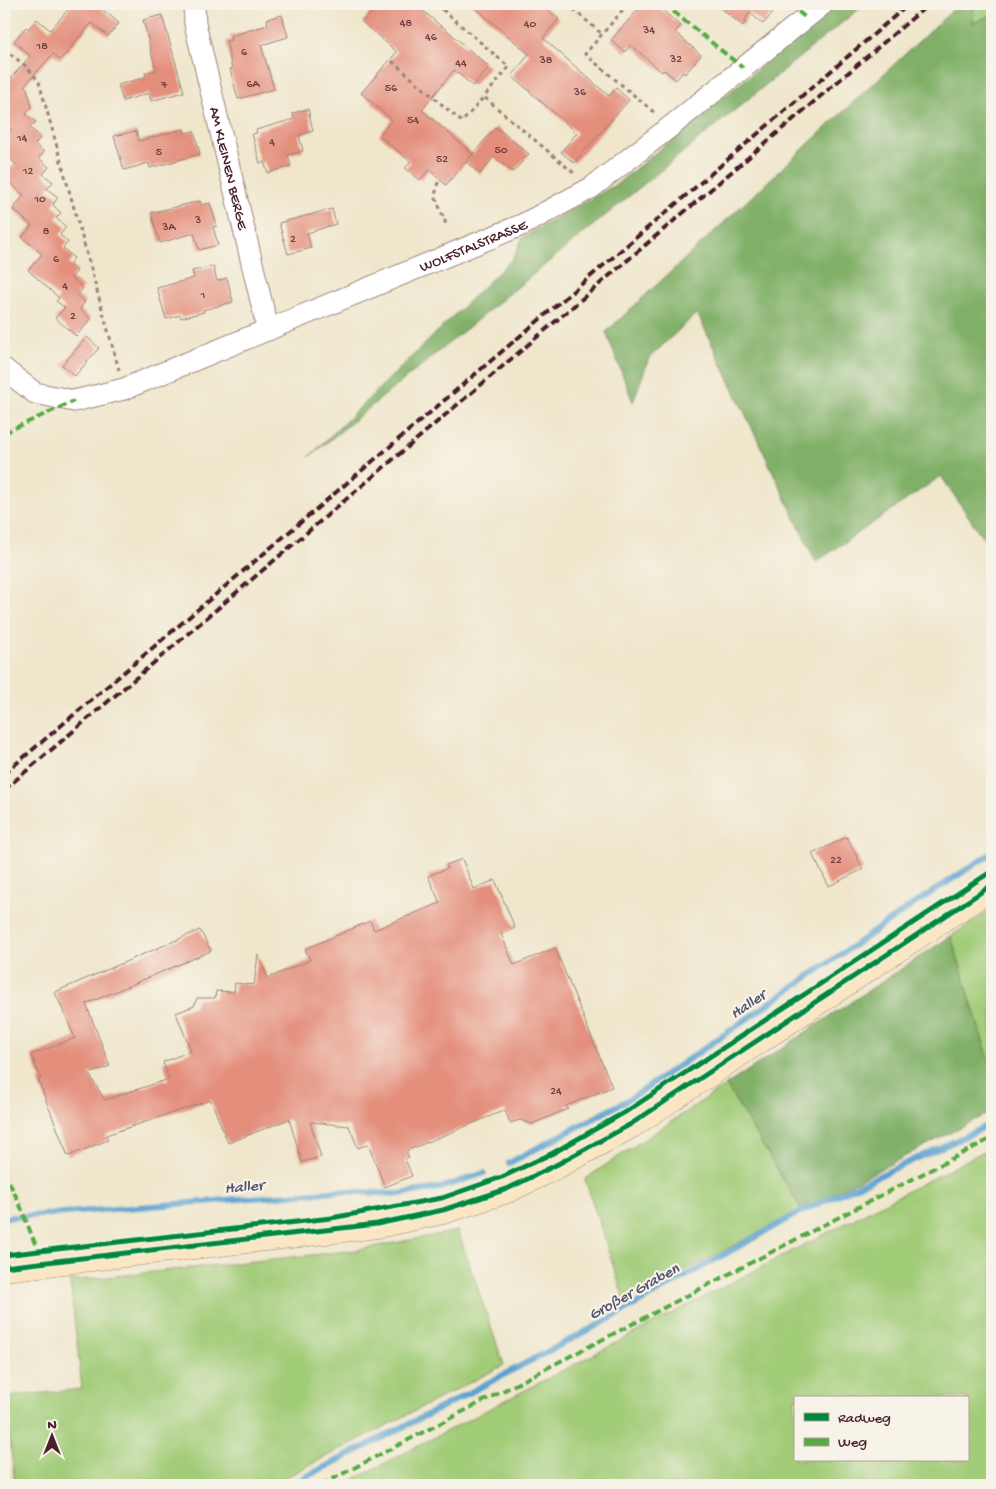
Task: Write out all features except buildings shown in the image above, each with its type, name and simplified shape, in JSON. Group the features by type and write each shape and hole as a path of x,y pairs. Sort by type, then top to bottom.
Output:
{"street":[{"name":"AM KLEINEN BERGE","path":"194,4 195,24 268,330"},
{"name":"WOLFSTALSTRASSE","path":"4,369 35,393 74,401 124,389 524,224 591,188 823,4"},
{"path":"4,1267 377,1224 443,1210 506,1189 556,1165 631,1124 992,885"}],"path":[{"path":"392,61 462,122 510,67 435,4"},
{"path":"443,10 449,4"},
{"path":"567,4 602,34"},
{"path":"628,4 585,54 670,127"},
{"path":"4,49 28,68 39,82 121,376"},
{"path":"484,97 591,188"},
{"path":"438,182 435,196 446,224"}],"green space":[{"path":"834,4 865,4 309,457 513,258 523,237 617,184 790,43"},
{"path":"959,4 974,4 973,23 992,15 992,551 941,476 816,562 697,313 649,358 633,402 606,332"},
{"path":"974,4 992,4 992,15 973,23"},
{"path":"992,909 992,1070 951,936"},
{"path":"951,936 992,1070 992,1111 802,1210 726,1085"},
{"path":"726,1085 802,1210 625,1302 585,1179"},
{"path":"992,1147 992,1485 343,1485"},
{"path":"458,1231 504,1365 271,1485 15,1485 5,1397 82,1389 70,1281 357,1250"}],"waterway":[{"name":"Haller","path":"509,1163 632,1098 914,904 992,853"},
{"name":"Großer Graben","path":"290,1485 617,1315 800,1212 992,1123"},
{"name":"Haller","path":"4,1218 339,1191 398,1194 440,1188 484,1173"}],"railway":[{"path":"4,774 909,4"},
{"path":"4,790 929,4"}],"marked path":[{"path":"664,4 743,68"},
{"path":"789,4 806,18"},
{"path":"4,433 74,401"},
{"path":"321,1485 992,1138"},
{"path":"4,1171 20,1205 39,1254"}],"cycle path":[{"path":"4,1255 331,1218 442,1198 502,1177 553,1153 627,1111 992,871"},
{"path":"4,1267 377,1224 443,1210 507,1189 631,1124 992,885"}]}
